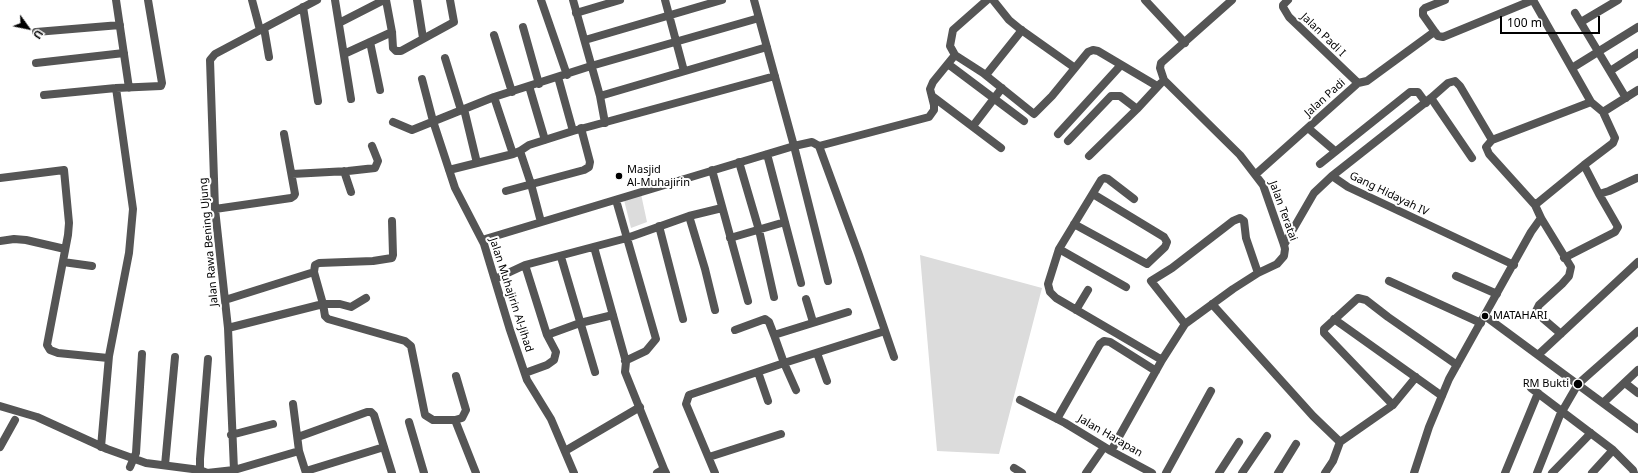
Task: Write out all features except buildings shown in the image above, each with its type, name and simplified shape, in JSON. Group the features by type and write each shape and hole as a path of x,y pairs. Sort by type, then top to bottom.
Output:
{"street":[{"path":"116,0 130,88"},
{"path":"44,96 116,88 161,86 162,83 148,0"},
{"path":"252,0 262,29 269,57"},
{"name":"Jalan Rawa Bening Ujung","path":"234,470 231,435 228,328 215,209 210,60 215,54 317,0"},
{"path":"335,0 351,99"},
{"path":"338,23 385,0 392,32 393,48 396,51 401,51 454,22 450,0"},
{"path":"417,0 423,38"},
{"path":"541,0 563,76 573,131"},
{"path":"572,0 585,40 600,96 605,123"},
{"path":"576,13 620,0"},
{"path":"665,0 684,71"},
{"path":"585,40 722,0"},
{"path":"754,0 794,146 828,281"},
{"path":"987,0 953,30 950,46 955,55 986,75 1034,114 1052,96 1088,52 1093,50 1098,51 1157,86"},
{"path":"993,0 1009,20 1075,68"},
{"path":"1145,0 1185,43"},
{"path":"1089,156 1164,80 1160,68 1161,62 1185,43 1232,0"},
{"name":"Jalan Padi I","path":"1288,0 1283,7 1289,17 1358,83"},
{"path":"1445,0 1423,10 1423,14 1435,32 1438,36 1443,37 1533,0 1592,102 1603,112 1616,138 1613,143 1535,205"},
{"path":"1581,22 1618,0"},
{"path":"303,7 318,101"},
{"path":"1575,13 1626,98"},
{"path":"392,122 412,130 494,97 539,84 591,66 676,43 759,18"},
{"path":"36,32 120,25"},
{"path":"523,27 539,84"},
{"path":"1572,68 1638,27"},
{"path":"986,75 1022,30"},
{"path":"344,54 392,32"},
{"name":"Jalan Padi","path":"1256,174 1358,83 1367,82 1434,32"},
{"path":"494,35 512,92"},
{"path":"370,42 380,90"},
{"path":"600,96 767,46"},
{"path":"36,63 124,53"},
{"path":"1610,71 1638,53"},
{"path":"819,146 929,117 934,110 930,89 933,82 955,55"},
{"path":"445,58 477,163"},
{"path":"948,64 1024,121"},
{"path":"1058,134 1121,65"},
{"path":"449,170 517,152 529,145 582,128 775,76"},
{"name":"Jalan Muhajirin Al-Jihad","path":"422,79 433,121 454,188 482,240 525,373 551,419 574,473"},
{"name":"Jalan Teratai","path":"1086,473 1107,449 1185,324 1258,273 1277,264 1284,256 1284,244 1263,185 1256,174 1212,126 1164,80"},
{"path":"1332,176 1429,101 1448,83 1454,81 1460,86 1492,140"},
{"path":"529,86 545,140"},
{"path":"101,447 108,358 129,253 133,209 116,88"},
{"path":"973,126 1002,88"},
{"path":"1603,112 1638,90"},
{"path":"1320,164 1410,92 1418,92 1429,101 1472,158"},
{"path":"932,96 1001,148"},
{"path":"1068,141 1111,96 1120,96 1137,109"},
{"path":"494,97 531,184 541,222"},
{"path":"1561,334 1536,312 1539,305 1569,276 1571,267 1564,258 1535,205 1488,154 1486,147 1492,140 1592,102"},
{"path":"506,191 584,170 589,167 590,162 582,128"},
{"path":"1308,128 1335,151"},
{"path":"215,209 291,198 295,194 284,134"},
{"path":"482,240 712,170 812,142 819,146 894,357"},
{"path":"292,174 375,168 378,161 372,146"},
{"path":"767,154 801,283"},
{"path":"739,162 759,230 774,297"},
{"path":"1564,258 1615,232 1618,227 1584,165"},
{"path":"0,178 64,170 69,223 66,249 47,345 48,348 58,353 108,358"},
{"path":"712,170 748,301"},
{"path":"344,171 351,192"},
{"name":"Gang Hidayah IV","path":"1284,244 1314,193 1332,176 1348,187 1514,265"},
{"path":"1134,199 1108,179 1104,178 1101,180 1059,248 1048,284 1050,292 1056,298 1162,360"},
{"path":"1599,194 1637,178"},
{"path":"1074,224 1147,264 1165,247 1167,242 1164,237 1093,194"},
{"path":"616,200 656,339 646,351 625,361"},
{"path":"495,279 525,265 561,257 627,238 689,216 722,208"},
{"path":"689,216 705,269 715,310"},
{"path":"1185,324 1151,281 1172,268 1233,221 1240,218 1244,221 1246,238 1258,273"},
{"path":"1414,473 1429,427 1457,365 1498,294 1531,232 1541,218"},
{"path":"392,221 392,258 373,261 318,263 315,265 314,272 325,316 328,319 405,341 410,346 413,353 425,415 433,420 455,420 462,418 466,410 456,376"},
{"path":"730,238 785,222"},
{"path":"659,226 683,319"},
{"path":"0,241 14,239 26,240 66,249"},
{"path":"594,247 625,361 625,372 640,407 662,472"},
{"path":"1059,248 1126,287"},
{"path":"561,257 595,372"},
{"path":"63,262 92,266"},
{"path":"1538,355 1638,262"},
{"path":"525,265 547,335 556,352 554,360 547,365 525,373"},
{"path":"225,300 314,272"},
{"path":"1456,276 1498,294"},
{"path":"1388,281 1483,320 1538,355 1638,429"},
{"path":"1076,310 1088,290"},
{"path":"228,328 323,304 340,304 351,307 366,298"},
{"path":"806,298 813,322"},
{"path":"1394,405 1327,338 1324,333 1324,328 1358,298 1363,298 1457,365"},
{"path":"1212,304 1313,416 1340,442"},
{"path":"774,334 848,312"},
{"path":"547,335 580,323 612,315"},
{"path":"735,330 765,318 769,322 796,390"},
{"path":"1334,319 1442,396"},
{"path":"715,473 686,404 686,399 689,395 885,331"},
{"path":"1537,473 1562,411 1578,384 1638,331"},
{"path":"1058,419 1100,344 1104,341 1110,342 1156,371"},
{"path":"817,352 827,380"},
{"path":"133,463 142,354"},
{"path":"165,465 175,357"},
{"path":"205,472 200,459 208,359"},
{"path":"1603,403 1638,370"},
{"path":"758,372 768,401"},
{"path":"1325,473 1333,461 1340,442 1394,405 1416,377"},
{"path":"1624,383 1638,393"},
{"path":"1166,473 1210,390"},
{"path":"1505,473 1535,390 1613,450 1633,470 1634,473"},
{"name":"Jalan Harapan","path":"1020,400 1058,419 1107,449 1152,473"},
{"path":"293,404 299,451 306,472 384,447"},
{"path":"0,406 37,418 133,463 165,465 205,472 234,470 299,451"},
{"path":"565,451 640,407"},
{"path":"298,437 367,412 371,412 374,415 392,473"},
{"path":"0,447 15,420"},
{"path":"455,420 476,473"},
{"path":"409,422 424,473"},
{"path":"231,435 273,424"},
{"path":"1552,473 1591,433"},
{"path":"709,457 781,434"},
{"path":"1242,473 1267,436"},
{"path":"1219,473 1239,442"},
{"path":"1278,473 1296,444"},
{"path":"1592,473 1613,450"},
{"path":"1014,468 1022,473"}],"shaded area":[{"path":"641,194 647,222 631,228 624,200"},
{"path":"920,255 1042,288 999,454 937,451"}],"place":[{"name":"Masjid Al-Muhajirin","path":"619,176"},
{"name":"MATAHARI","path":"1485,316"},
{"name":"RM Bukti","path":"1578,384"}]}
